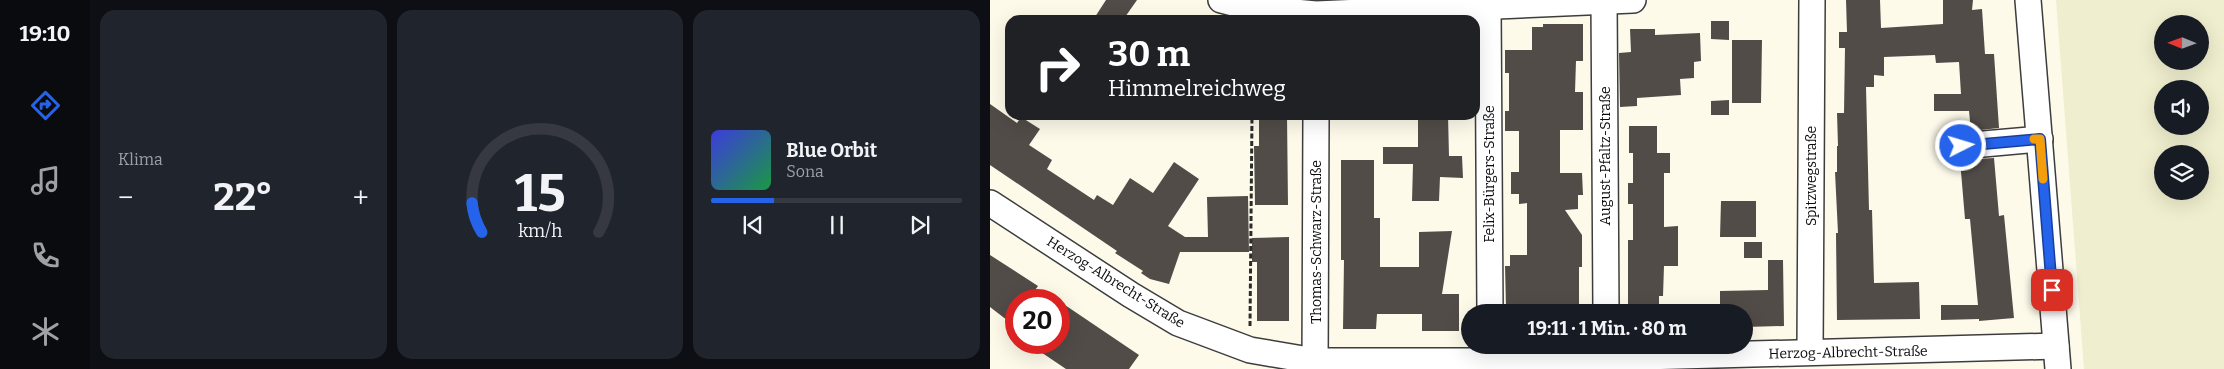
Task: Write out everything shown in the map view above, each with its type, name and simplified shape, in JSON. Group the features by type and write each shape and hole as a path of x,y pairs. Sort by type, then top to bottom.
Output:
{"street":[{"path":"1221,0 1252,8 1316,11 1633,0"},
{"name":"Spitzwegstraße","path":"1810,352 1812,0"},
{"path":"2028,0 2057,358"},
{"name":"August-Pfaltz-Straße","path":"1604,1 1606,304"},
{"name":"Felix-Bürgers-Straße","path":"1488,6 1490,304"},
{"name":"Thomas-Schwarz-Straße","path":"1315,365 1316,120"},
{"path":"1961,146 2040,139"},
{"name":"Herzog-Albrecht-Straße","path":"990,203 1170,319 1250,350 1315,365 1476,354"},
{"name":"Herzog-Albrecht-Straße","path":"1753,352 2057,358"}],"path":[{"path":"1250,350 1252,120"}],"green space":[{"path":"2056,0 2224,0 2224,369 2084,369"}],"building":[{"path":"1106,0 1137,0 1126,15 1096,15"},
{"path":"1846,0 1880,0 1881,28 1943,24 1943,0 1973,0 1972,10 1982,9 1985,54 1994,54 1999,128 1971,131 1969,111 1934,111 1934,94 1961,94 1959,62 1936,63 1935,55 1884,57 1884,76 1874,75 1874,87 1866,87 1869,210 1872,210 1874,283 1919,282 1920,319 1837,320 1836,233 1838,233 1835,172 1837,172 1838,146 1837,113 1844,113 1845,48 1839,48 1839,32 1847,32"},
{"path":"1711,21 1729,21 1729,40 1711,39"},
{"path":"1543,24 1583,24 1583,61 1576,61 1575,92 1583,92 1583,130 1560,130 1560,173 1582,173 1583,195 1578,195 1578,209 1565,210 1582,235 1582,267 1579,267 1579,304 1506,304 1505,266 1510,266 1510,255 1527,255 1527,203 1519,204 1519,194 1511,194 1511,172 1519,172 1519,131 1505,131 1505,111 1509,111 1509,73 1505,73 1505,50 1532,50 1532,27 1543,27"},
{"path":"1630,29 1655,29 1655,35 1700,33 1701,61 1694,62 1694,78 1680,79 1681,95 1637,98 1637,106 1620,107 1619,53 1631,52"},
{"path":"1732,40 1762,40 1761,103 1732,103"},
{"path":"1729,100 1729,115 1711,115 1711,101"},
{"path":"990,104 1005,115 1005,120 1013,120 1017,123 1019,120 1026,120 1040,129 1029,145 1052,160 1047,169 1094,200 1097,195 1113,205 1130,178 1153,193 1174,162 1199,179 1168,226 1185,237 1208,237 1207,197 1248,196 1249,252 1180,252 1169,284 1150,279 1141,273 1143,271 1115,253 1117,251 990,165"},
{"path":"1259,120 1287,120 1288,205 1255,205 1254,146 1259,146"},
{"path":"1418,120 1448,120 1449,156 1462,156 1463,178 1440,177 1439,201 1412,201 1413,164 1383,164 1383,147 1418,147"},
{"path":"1629,126 1657,126 1657,153 1670,153 1670,173 1664,173 1664,227 1678,226 1678,266 1664,266 1663,296 1659,296 1659,304 1628,304 1628,240 1633,240 1633,204 1628,204 1628,183 1633,183 1633,153 1629,153"},
{"path":"1994,158 1999,216 2004,215 2014,318 1979,321 1979,319 1941,320 1941,305 1978,305 1970,219 1965,219 1960,160"},
{"path":"1341,160 1374,160 1374,218 1380,218 1380,267 1419,267 1419,232 1452,231 1442,294 1459,294 1459,331 1422,331 1422,314 1377,314 1376,329 1343,329 1344,260 1341,260"},
{"path":"1721,201 1756,201 1756,237 1720,237"},
{"path":"1289,237 1289,321 1257,321 1257,262 1252,262 1252,238"},
{"path":"1744,242 1762,242 1762,258 1744,258"},
{"path":"990,255 1038,286 1036,289 1005,289 1005,319 990,307"},
{"path":"1768,260 1783,260 1784,326 1753,327 1753,304 1720,304 1720,291 1768,290"},
{"path":"1070,308 1139,355 1129,369 1066,369 1044,354 1070,354"}],"slow traffic":[{"path":"2034,139 2040,139 2043,179"}],"route":[{"path":"1961,146 2040,139 2052,290"}]}
